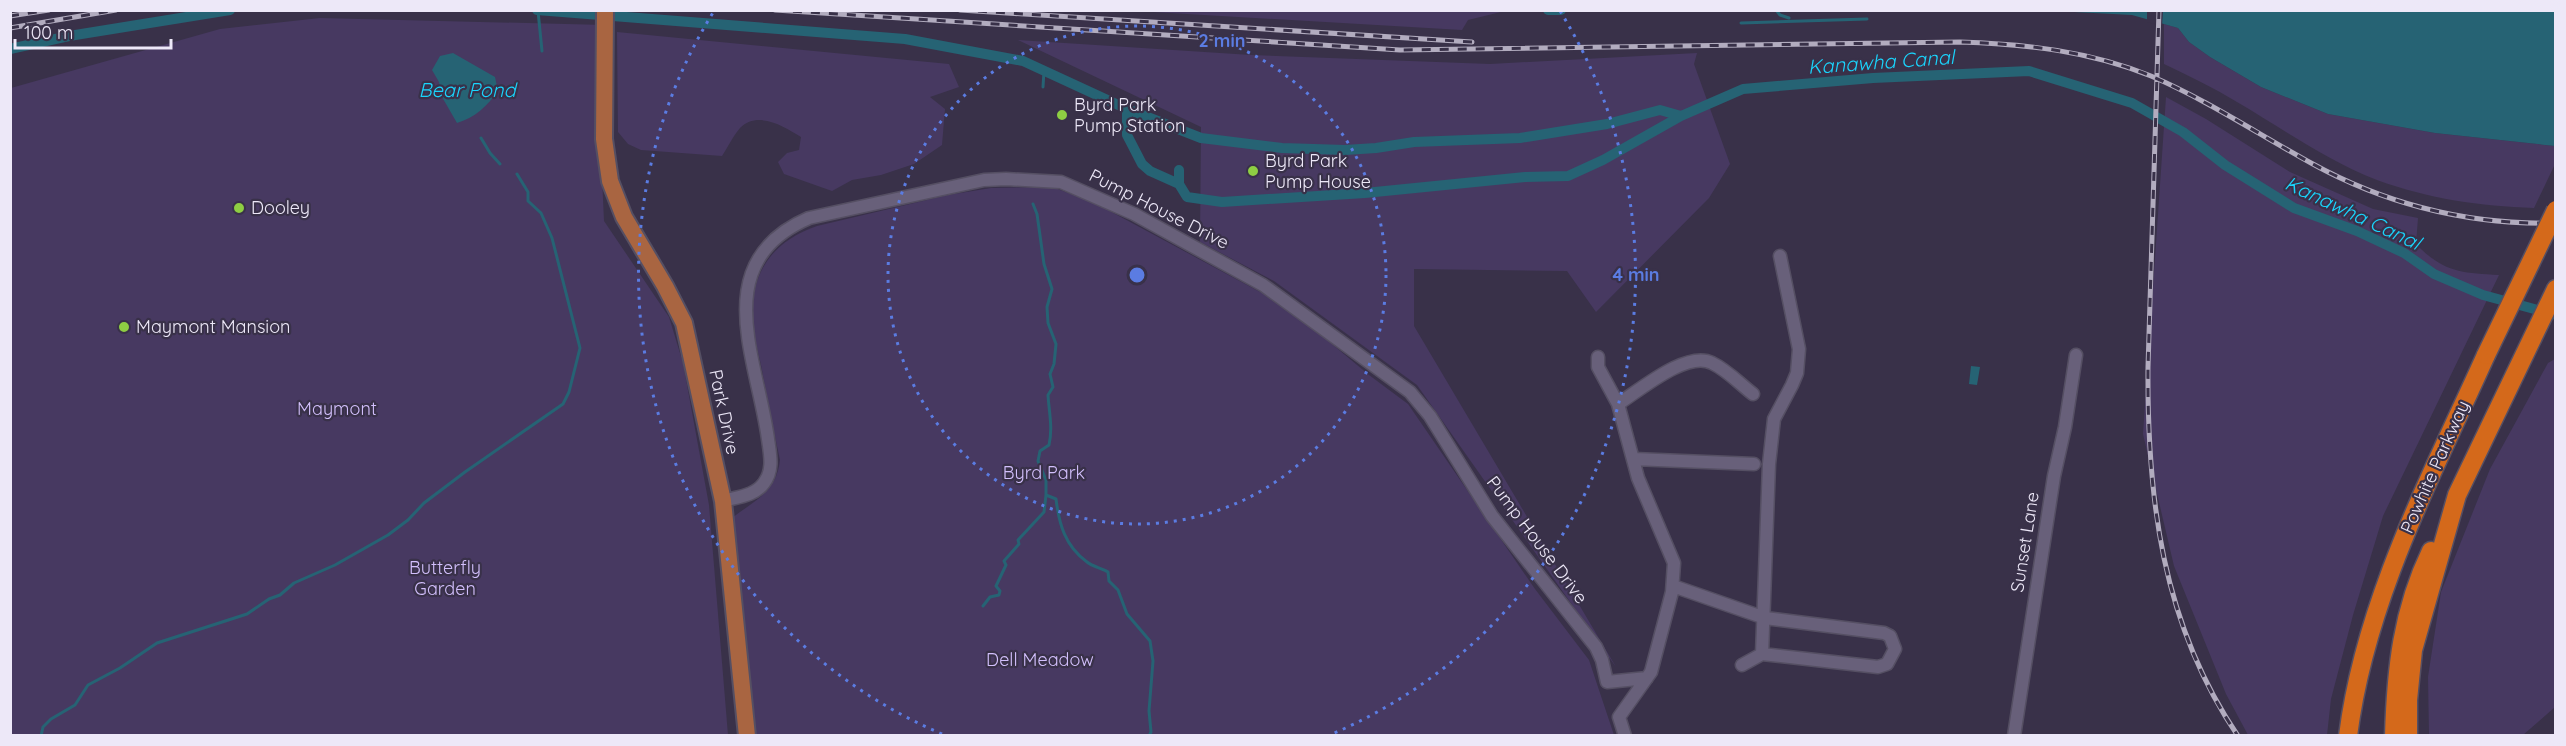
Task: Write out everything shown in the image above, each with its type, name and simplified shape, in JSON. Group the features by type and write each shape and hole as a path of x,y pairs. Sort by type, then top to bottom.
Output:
{"highway":[{"name":"Powhite Parkway","path":"2348,735 2376,612 2403,540 2486,355 2556,210"},
{"name":"Powhite Parkway","path":"2408,735 2408,700 2413,650 2457,495 2556,289"},
{"path":"2394,735 2399,649 2409,610 2419,577 2457,495"}],"main road":[{"name":"Park Drive","path":"605,10 604,140 612,188 624,217 684,323 723,501 747,735"}],"street":[{"name":"Pump House Drive","path":"723,501 757,490 769,475 771,465 766,430 744,306 749,277 761,254 777,238 795,224 809,218 984,180 1037,179 1061,182 1134,214 1263,285 1410,392 1430,416 1492,516 1596,647 1602,660 1607,682 1647,678"},
{"path":"1762,654 1769,464 1774,419 1797,374 1799,349 1780,256"},
{"name":"Sunset Lane","path":"2014,735 2054,476 2065,427 2076,355"},
{"path":"1598,357 1598,366 1618,404 1635,459 1638,478 1674,563 1673,586 1647,678 1619,717 1625,735"},
{"path":"1618,404 1681,364 1699,359 1713,363 1753,394"},
{"path":"1635,459 1754,464"},
{"path":"1673,586 1765,618 1884,633 1890,636 1895,650 1887,664 1878,667 1762,654 1742,665"}],"green space":[{"path":"1136,11 1505,11 1468,20 1462,30"},
{"name":"Maymont","path":"320,18 605,25 600,134 604,221 669,317 683,363 709,505 728,735 11,736 11,88 220,29"},
{"path":"2164,24 2178,28 2189,42 2210,57 2261,87 2328,114 2435,133 2555,146 2555,164 2534,208 2455,200 2396,187 2323,154 2228,97 2164,64"},
{"path":"617,32 949,64 959,87 930,97 945,109 942,145 914,164 881,175 852,180 832,191 784,174 778,162 787,153 799,150 801,137 763,120 755,120 740,128 722,156 641,150 628,144 618,132"},
{"path":"1018,40 1251,55 1490,64 1697,53 1694,64 1730,164 1709,198 1596,312 1567,271 1414,269 1414,326 1616,667 1417,385 1274,281 1200,242 1201,127"},
{"path":"2166,97 2206,119 2290,172 2373,209 2418,218 2416,244 2444,266 2463,272 2499,275 2383,516 2331,699 2327,735 2248,735 2226,694 2174,566 2143,434"},
{"name":"Byrd Park","path":"1052,187 1093,202 1262,293 1320,334 1408,404 1535,589 1589,660 1614,735 755,735 732,518 769,487 778,471 780,460 753,324 755,290 766,262 787,241 817,226 948,195 991,188"},
{"path":"2555,359 2555,707 2523,735 2429,735 2428,677 2441,592 2490,469 2548,363"}],"water":[{"path":"2055,11 2555,11 2555,146 2435,133 2328,114 2261,87 2210,57 2189,42 2178,28 2132,15"},
{"name":"Bear Pond","path":"453,53 495,77 498,91 480,111 457,123 442,97 439,82 432,70 440,56"},
{"path":"1971,366 1980,367 1977,385 1969,384"}],"pier":[{"path":"2147,11 2163,11 2162,26 2147,22"}],"waterway":[{"name":"Kanawha Canal","path":"10,49 69,36 230,10"},
{"name":"Kanawha Canal","path":"537,10 905,39 1023,61 1127,109 1127,135 1142,164 1150,171 1179,184 1187,197 1222,202 1365,193 1525,177 1568,176 1603,160 1681,116 1743,89 1873,78 2029,71 2132,103 2183,132 2225,165 2294,208 2357,231 2404,253 2434,274 2483,295 2556,315"},
{"path":"1548,10 1561,10"},
{"path":"1776,10 1780,15 1789,18"},
{"path":"538,11 542,51"},
{"path":"1741,23 1867,19"},
{"path":"1043,87 1044,71"},
{"path":"1127,109 1201,138 1282,148 1345,150 1414,142 1520,138 1607,124 1660,110 1681,116"},
{"path":"481,138 500,164"},
{"name":"Kanawha Canal","path":"1179,170 1179,184"},
{"path":"41,736 43,727 51,719 75,705 88,685 120,668 157,643 247,614 269,599 280,595 294,583 335,565 388,535 408,520 424,503 465,472 563,404 569,392 580,348 552,238 541,213 528,201 528,192 517,174"},
{"path":"1033,204 1037,214 1044,264 1052,289 1047,307 1048,323 1056,344 1054,364 1050,374 1053,387 1048,395 1050,439 1049,445 1040,451 1038,461 1046,480 1046,495 1056,499 1061,526 1068,542 1079,556 1108,572 1109,581 1118,590 1127,614 1150,641 1153,661 1149,736"},
{"path":"983,606 990,597 999,595 1000,591 996,586 1006,565 1004,561 1019,544 1018,540 1044,512 1046,495"}],"railway":[{"path":"10,16 49,10"},
{"path":"10,28 116,10"},
{"path":"775,10 1400,50 1960,42 2033,47 2104,60 2151,76 2212,106 2340,178 2399,201 2460,216 2524,223 2556,223"},
{"path":"960,10 1472,42"},
{"path":"2159,10 2148,367 2148,416 2156,512 2164,559 2176,605 2192,650 2212,693 2238,736"}],"place":[{"name":"Byrd Park Pump Station","path":"1062,115"},
{"name":"Byrd Park Pump House","path":"1253,171"},
{"name":"Dooley","path":"239,208"},
{"name":"Maymont Mansion","path":"124,327"}],"park label":[{"name":"Butterfly Garden","path":"445,578"},
{"name":"Dell Meadow","path":"1040,660"}]}
